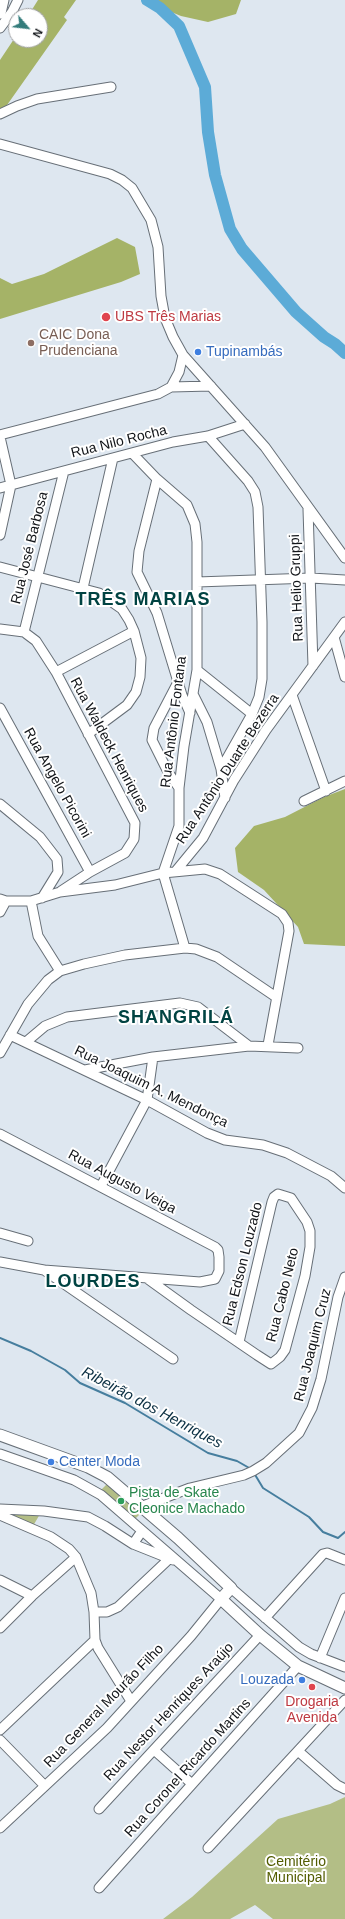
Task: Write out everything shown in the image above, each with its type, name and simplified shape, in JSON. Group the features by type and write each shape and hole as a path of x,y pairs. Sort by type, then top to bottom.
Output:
{"main road":[{"path":"0,13 3,0"},
{"path":"0,1435 99,1472 143,1506 231,1588 222,1599 260,1635 298,1666 345,1688"}],"street":[{"path":"0,28 12,12 18,0"},
{"path":"0,114 11,108 36,99 111,87"},
{"path":"0,144 110,174 132,188 151,220 158,247 161,296 165,318 183,355 265,447 308,509 345,558"},
{"path":"170,387 179,372 183,355"},
{"path":"0,535 11,485 0,436 148,397 170,387 211,386"},
{"name":"Rua Nilo Rocha","path":"0,488 173,442 208,436 245,424"},
{"path":"208,436 248,482 255,492 258,507 262,679 259,697 252,714 221,769"},
{"name":"Rua Antônio Fontana","path":"132,453 157,479 187,505 192,514 196,530 197,670 184,746 179,788 180,826 163,873"},
{"path":"83,588 113,458"},
{"name":"Rua José Barbosa","path":"24,632 64,471"},
{"path":"157,479 139,551 137,572 157,613 178,682 190,712"},
{"name":"Rua Helio Gruppi","path":"308,509 313,666"},
{"path":"0,567 100,593 122,609 134,631 140,658 140,677 136,692 127,704 88,734"},
{"path":"197,582 260,581 311,578 345,580"},
{"name":"Rua Antônio Duarte Bezerra","path":"175,872 203,838 266,730 345,622"},
{"path":"0,629 24,632"},
{"path":"56,672 134,631"},
{"name":"Rua Waldeck Henriques","path":"24,632 36,641 56,672 133,817 136,831 131,846 125,852 90,872 60,892"},
{"path":"334,637 345,677"},
{"path":"197,670 252,714"},
{"path":"178,682 154,728 152,740 168,772 179,788"},
{"path":"194,694 207,722 221,769 225,798"},
{"path":"292,695 326,791"},
{"name":"Rua Angelo Picorini","path":"0,708 90,872"},
{"path":"304,801 345,781"},
{"path":"0,804 40,837 57,859 58,872 42,898"},
{"path":"0,912 3,900 31,901 60,892 115,885 163,873 205,870 220,874 282,914 288,923 289,931 268,1045"},
{"path":"163,873 185,948"},
{"path":"31,901 38,936 60,971"},
{"path":"0,1053 38,991 60,971 125,954 185,948 196,949 217,957 276,997"},
{"path":"26,1042 45,1026 67,1017 180,1003 189,1004 203,1011 249,1046"},
{"name":"Rua Joaquim A. Mendonça","path":"10,1035 147,1100 207,1133 225,1140 263,1145 287,1153 331,1176 345,1188"},
{"path":"85,1070 153,1057 249,1046 268,1045 298,1048"},
{"path":"101,1186 147,1100 153,1057"},
{"name":"Rua Augusto Veiga","path":"0,1134 214,1247 219,1253 220,1263 217,1276 211,1281 148,1279"},
{"name":"Rua Edson Louzado","path":"238,1342 272,1202 274,1197 278,1194"},
{"name":"Rua Cabo Neto","path":"238,1342 270,1364 283,1354 289,1337 305,1276 311,1239 307,1222 301,1211 291,1198 278,1194"},
{"path":"0,1233 28,1241"},
{"path":"0,1262 44,1270 148,1279 238,1342"},
{"path":"44,1270 174,1359"},
{"name":"Rua Joaquim Cruz","path":"143,1506 190,1488 244,1475 258,1468 299,1433 306,1422 321,1380 342,1296 345,1277"},
{"path":"0,1454 53,1472 87,1486 102,1495 145,1534 222,1599"},
{"path":"0,1508 44,1511 88,1518 101,1523 133,1544 179,1562"},
{"path":"0,1515 52,1537 69,1549 76,1557 91,1593 94,1612 95,1640 131,1701"},
{"path":"133,1544 145,1534"},
{"path":"265,1618 323,1554 331,1554 345,1560"},
{"path":"0,1628 32,1596 76,1557"},
{"path":"94,1612 107,1612 118,1607 168,1558"},
{"path":"0,1580 32,1596"},
{"path":"231,1588 299,1647 320,1658 345,1667"},
{"path":"320,1658 345,1598"},
{"name":"Rua General Mourão Filho","path":"0,1828 91,1743 131,1701 222,1599"},
{"name":"Rua Nestor Henriques Araújo","path":"98,1808 154,1750 260,1635"},
{"path":"1,1726 95,1640"},
{"name":"Rua Coronel Ricardo Martins","path":"99,1888 298,1666"},
{"path":"208,1848 345,1700"},
{"path":"0,1740 46,1786"},
{"path":"154,1750 192,1784"},
{"path":"298,1751 337,1786 345,1789"}],"green space":[{"path":"38,0 76,0 64,17 67,20 48,47 48,8 33,8"},
{"path":"142,0 241,0 236,14 208,22 181,16"},
{"path":"8,48 47,48 0,115 0,60"},
{"path":"117,238 135,247 140,274 121,282 0,319 0,278 12,284 44,274"},
{"path":"345,789 345,946 304,944 298,927 264,890 238,872 235,848 254,826 285,817 324,797"},
{"name":"Pista de Skate Cleonice Machado","path":"107,1484 142,1512 134,1520 99,1492"},
{"path":"13,1511 40,1514 33,1526 5,1514"},
{"name":"Cemitério Municipal","path":"345,1797 345,1919 273,1919 255,1905 230,1919 163,1919 192,1897 278,1819 330,1804"}],"waterway":[{"path":"147,0 160,8 179,26 205,87 208,132 215,175 230,229 242,249 296,312 324,337 345,353"},
{"name":"Ribeirão dos Henriques","path":"0,1338 31,1351 65,1370 80,1383 125,1403 208,1453 237,1461 251,1469"},
{"name":"Ribeirão dos Henriques","path":"254,1473 263,1488 309,1517 323,1532 338,1538 345,1532"}],"place":[{"name":"UBS Três Marias","path":"106,317"},
{"name":"CAIC Dona Prudenciana","path":"31,343"},
{"name":"Tupinambás","path":"198,352"},
{"name":"Center Moda","path":"51,1462"},
{"name":"Pista de Skate Cleonice Machado","path":"121,1501"},
{"name":"Louzada","path":"302,1680"},
{"name":"Drogaria Avenida","path":"312,1687"}],"district":[{"name":"TRÊS MARIAS","path":"143,600"},
{"name":"SHANGRILÁ","path":"176,1018"},
{"name":"LOURDES","path":"93,1282"}]}
